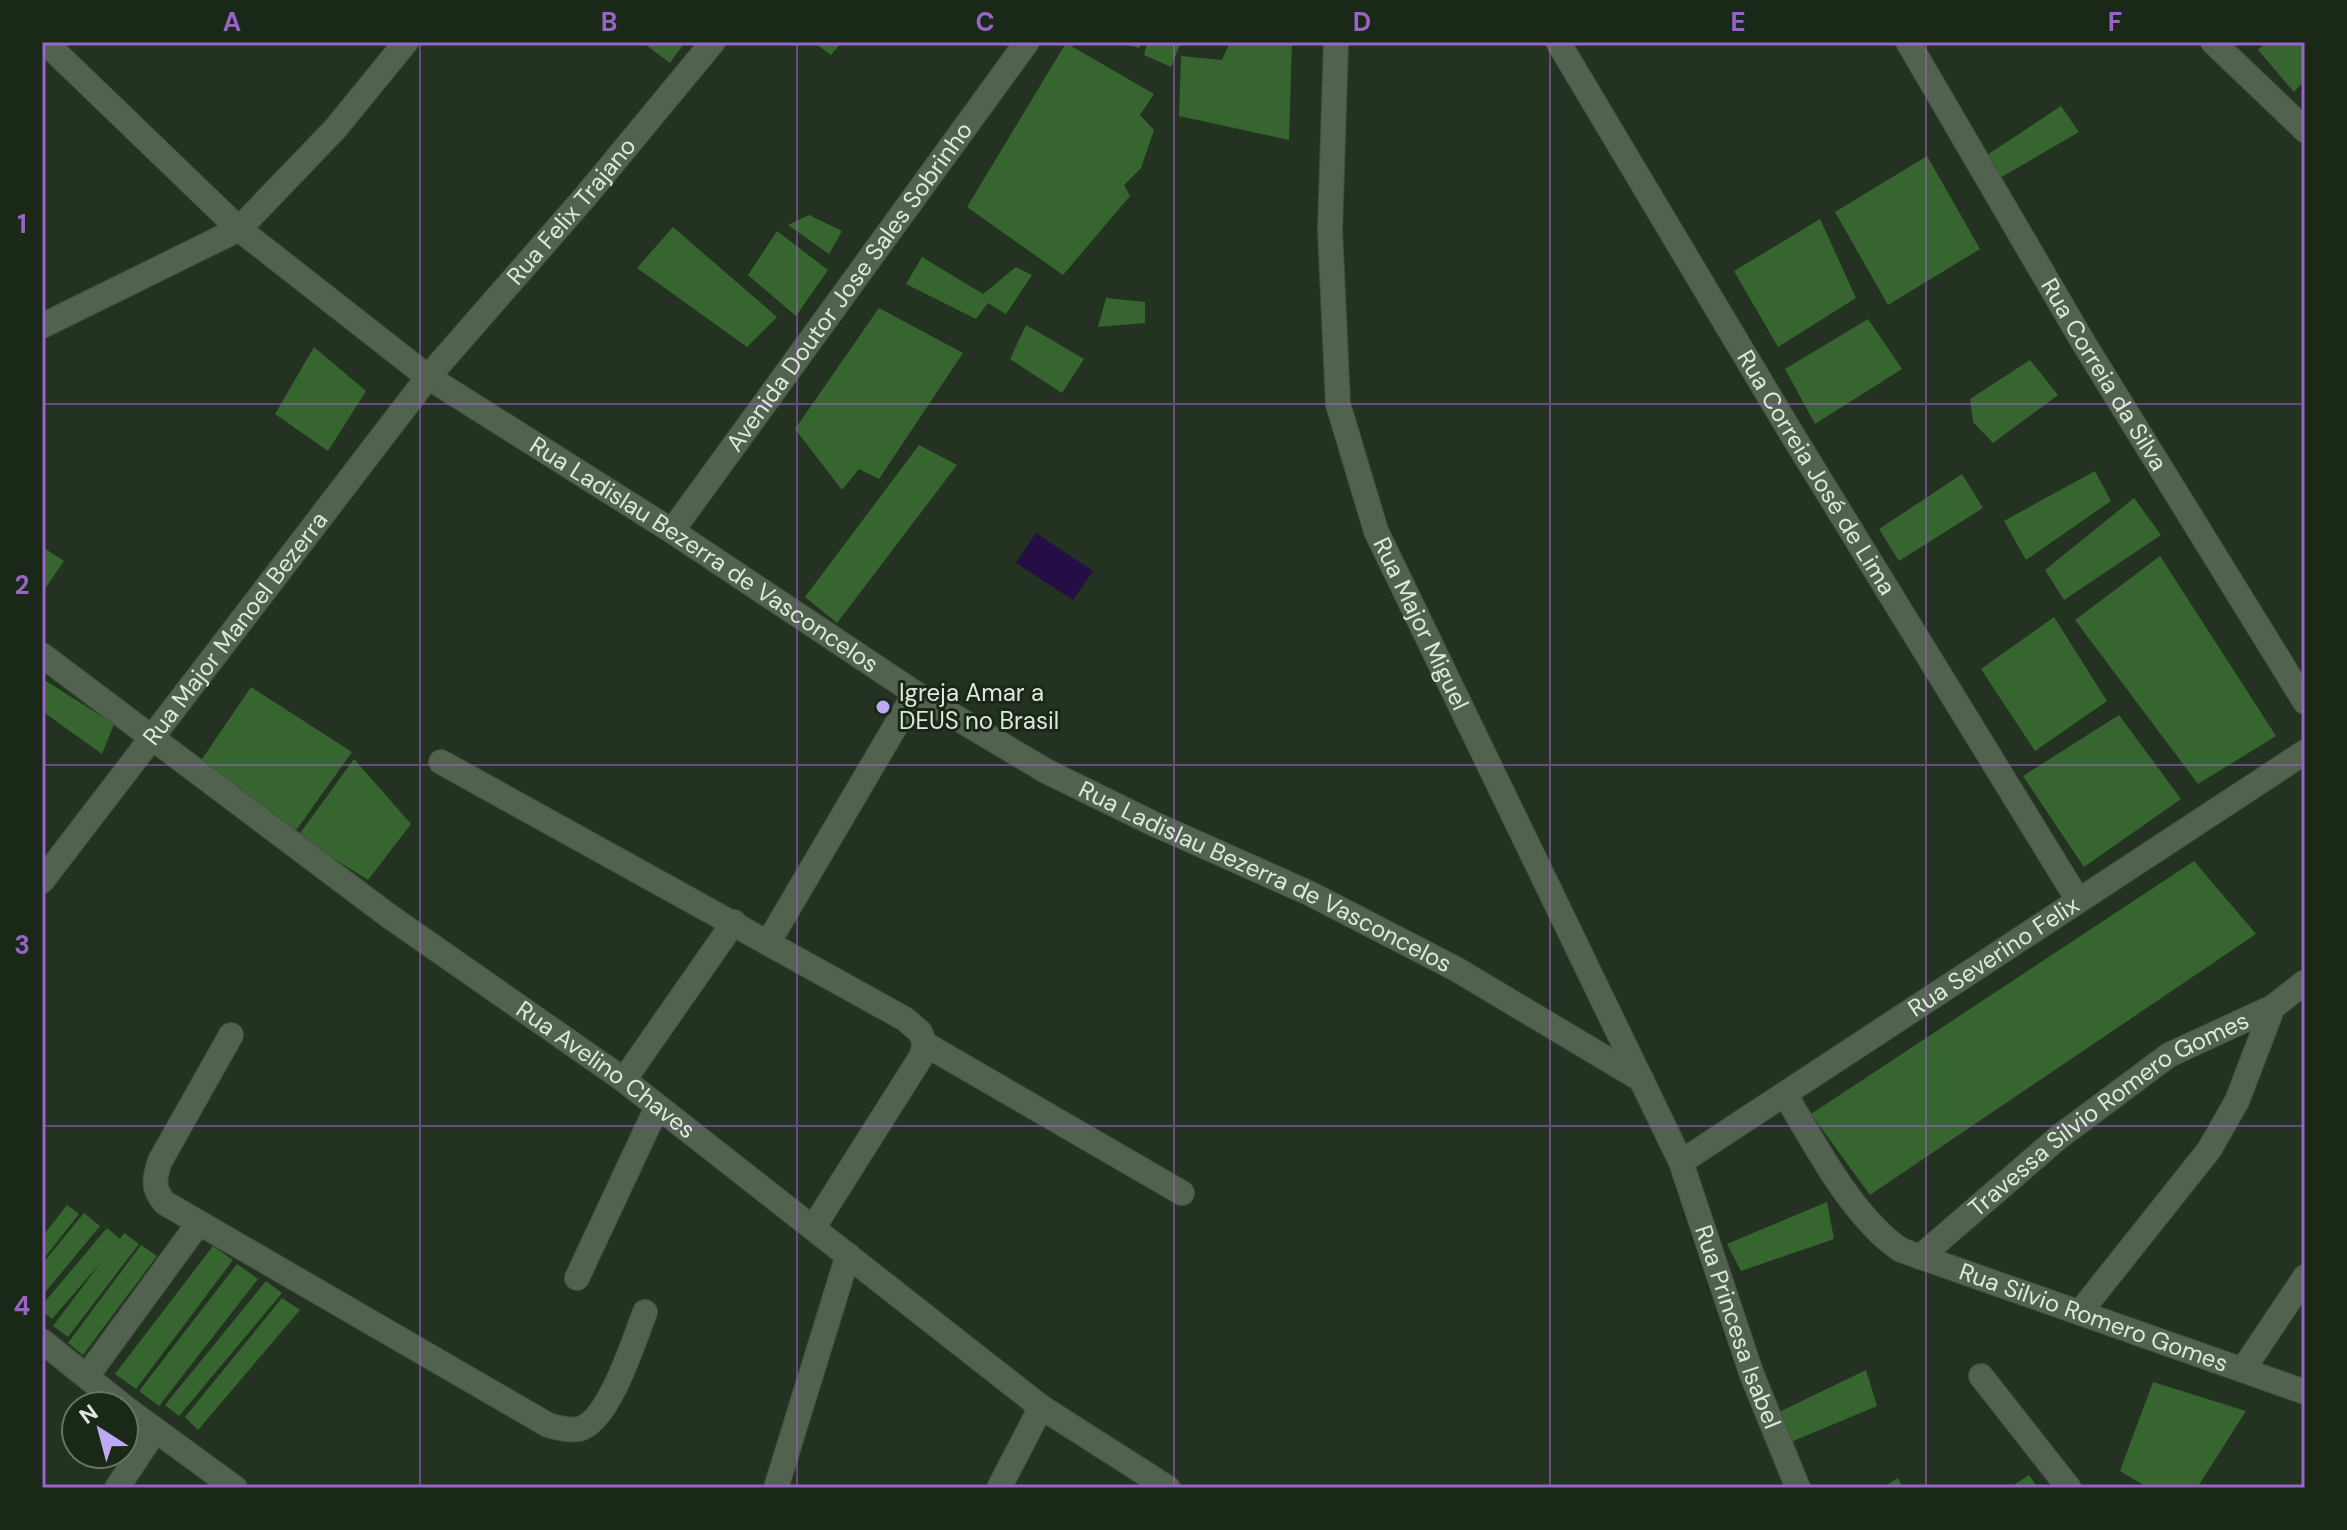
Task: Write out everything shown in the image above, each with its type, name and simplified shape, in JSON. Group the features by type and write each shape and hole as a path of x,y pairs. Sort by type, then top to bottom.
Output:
{"street":[{"name":"Rua Ladislau Bezerra de Vasconcelos","path":"45,42 239,229 428,377 672,531 915,693 1046,771 1152,823 1311,894 1456,969 1642,1080"},
{"path":"42,326 239,229 335,129 406,42"},
{"name":"Rua Felix Trajano","path":"428,377 585,197 713,42"},
{"name":"Avenida Doutor Jose Sales Sobrinho","path":"672,531 1027,42"},
{"name":"Rua Major Miguel","path":"1336,42 1330,230 1338,404 1376,531 1681,1162"},
{"name":"Rua Correia José de Lima","path":"1558,42 1790,431 2078,900"},
{"name":"Rua Correia da Silva","path":"1908,42 2083,342 2305,702"},
{"path":"2213,42 2305,130"},
{"name":"Rua Major Manoel Bezerra","path":"42,881 428,377"},
{"name":"Rua Avelino Chaves","path":"42,655 389,916 624,1080 1041,1407 1168,1488"},
{"path":"768,943 915,693"},
{"name":"Rua Severino Felix","path":"1681,1162 2305,752"},
{"path":"441,762 905,1019 920,1032 925,1044 1182,1193"},
{"path":"624,1080 734,922"},
{"name":"Travessa Silvio Romero Gomes","path":"1920,1257 2059,1137 2169,1055 2273,1007 2305,982"},
{"path":"2081,1311 2209,1150 2237,1101 2273,1007"},
{"path":"231,1035 160,1161 154,1179 156,1192 165,1203 548,1425 580,1429 594,1421 605,1407 645,1312"},
{"path":"813,1228 914,1069 925,1044"},
{"name":"Rua Silvio Romero Gomes","path":"1785,1094 1849,1193 1885,1240 1920,1257 2244,1368 2305,1392"},
{"path":"577,1278 657,1107"},
{"name":"Rua Princesa Isabel","path":"1681,1162 1752,1375 1798,1488"},
{"path":"87,1376 198,1224"},
{"path":"776,1488 848,1255"},
{"path":"2244,1368 2305,1277"},
{"path":"42,1341 104,1390"},
{"path":"1981,1376 2069,1488"},
{"path":"999,1488 1041,1407"},
{"path":"140,1420 235,1488"},
{"path":"117,1488 154,1432"}],"shaded area":[{"path":"1036,533 1093,571 1073,600 1016,563"}],"building":[{"path":"642,42 685,42 670,63"},
{"path":"813,42 842,42 831,55"},
{"path":"1116,42 1142,42 1139,48"},
{"path":"1147,42 1181,42 1171,67 1144,55"},
{"path":"1230,42 1292,42 1289,140 1179,116 1181,56 1222,60"},
{"path":"2266,42 2305,42 2305,80 2294,92 2258,50"},
{"path":"1066,43 1154,94 1140,115 1154,130 1141,168 1124,185 1130,196 1063,275 967,207"},
{"path":"2061,106 2079,132 2000,178 1984,157"},
{"path":"1927,156 1980,249 1888,305 1835,212"},
{"path":"809,215 842,231 829,254 788,225"},
{"path":"1820,219 1856,298 1778,347 1734,271"},
{"path":"673,227 777,317 747,347 637,268"},
{"path":"777,231 828,270 796,316 748,275"},
{"path":"922,257 983,294 1016,267 1032,275 1006,314 988,303 976,319 906,284"},
{"path":"1106,298 1145,302 1145,323 1098,327"},
{"path":"879,308 963,353 879,479 859,469 842,490 795,429"},
{"path":"1868,319 1902,369 1815,424 1785,369"},
{"path":"1026,325 1084,359 1062,393 1010,359"},
{"path":"314,347 366,391 328,451 275,414"},
{"path":"2030,360 2058,395 1993,443 1973,422 1970,399"},
{"path":"919,445 957,465 837,623 805,597"},
{"path":"2095,471 2111,501 2026,560 2004,521"},
{"path":"1962,474 1983,508 1899,561 1879,529"},
{"path":"2134,498 2161,535 2064,600 2045,570"},
{"path":"44,548 64,561 42,593 42,551"},
{"path":"2160,556 2276,736 2198,784 2075,620"},
{"path":"2054,617 2107,701 2035,751 1981,669"},
{"path":"46,681 114,724 102,754 42,711 42,686"},
{"path":"251,687 352,752 297,829 290,832 200,762"},
{"path":"2119,715 2181,799 2084,867 2023,776"},
{"path":"354,759 411,824 368,880 298,836"},
{"path":"2194,861 2256,934 1870,1195 1811,1114"},
{"path":"1827,1202 1834,1239 1741,1271 1727,1244"},
{"path":"67,1205 79,1214 42,1261 42,1237"},
{"path":"84,1213 100,1226 42,1296 42,1264"},
{"path":"107,1228 120,1239 124,1233 139,1244 68,1337 53,1326 102,1261 52,1319 42,1311 42,1305"},
{"path":"141,1245 157,1256 83,1355 68,1343"},
{"path":"213,1246 233,1260 136,1389 115,1374"},
{"path":"237,1264 258,1279 159,1406 140,1390"},
{"path":"266,1281 282,1293 179,1416 165,1405"},
{"path":"282,1298 300,1310 198,1430 185,1417"},
{"path":"1866,1370 1877,1406 1791,1442 1777,1413"},
{"path":"2153,1382 2246,1411 2197,1488 2148,1488 2120,1471"},
{"path":"2029,1475 2038,1488 2009,1488"},
{"path":"1898,1478 1903,1488 1882,1488"}],"place":[{"name":"Igreja Amar a DEUS no Brasil","path":"883,707"}]}
